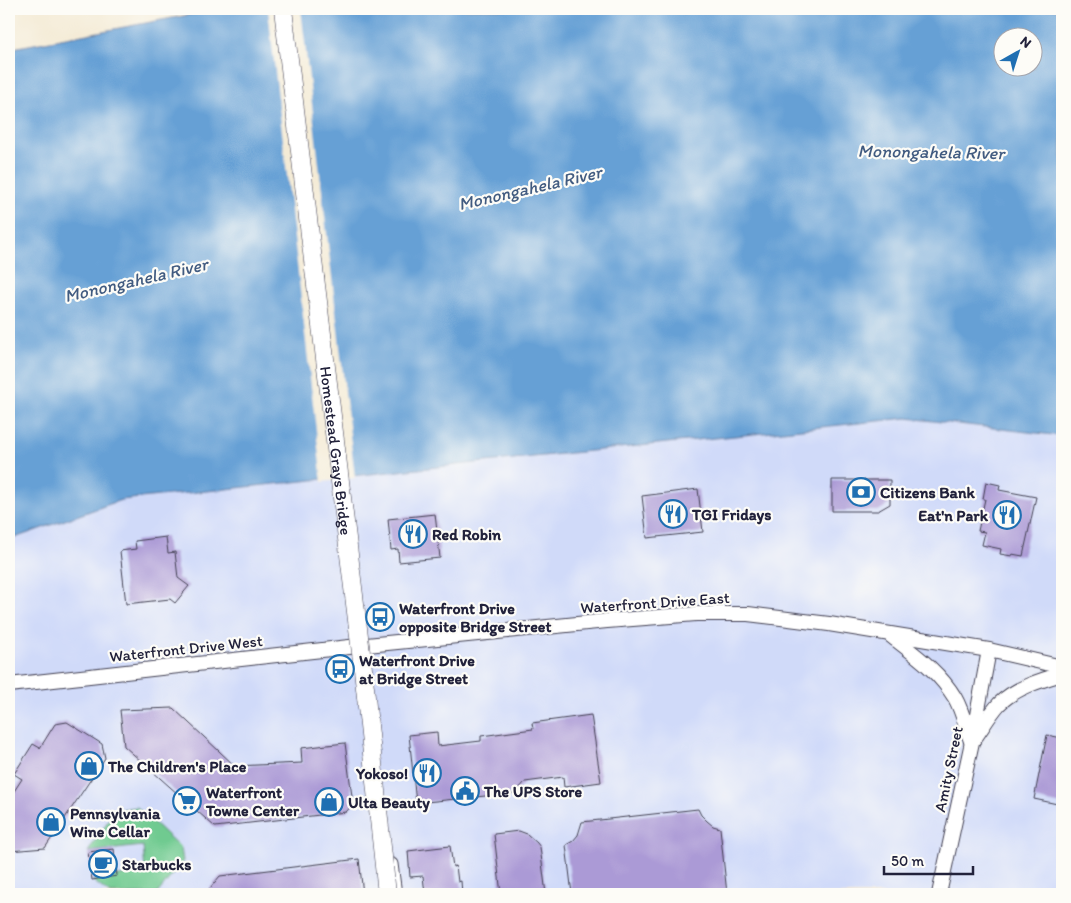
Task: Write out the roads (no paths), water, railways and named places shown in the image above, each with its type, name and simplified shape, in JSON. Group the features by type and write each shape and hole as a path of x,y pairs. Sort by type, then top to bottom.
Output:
{"main road":[{"name":"Homestead Grays Bridge","path":"283,9 363,669 386,894"}],"street":[{"name":"Waterfront Drive East","path":"367,645 607,621 696,614 748,614 829,624 989,650 1062,667"},
{"path":"889,634 943,680 955,698 972,742"},
{"name":"Waterfront Drive West","path":"9,685 367,645"},
{"path":"367,645 396,894"},
{"name":"Amity Street","path":"939,894 972,742 989,650"},
{"path":"972,742 1000,704 1036,681 1062,674"}],"water":[{"name":"Monongahela River","path":"220,9 1062,9 1062,436 907,418 121,500 9,540 9,50"}],"place":[{"name":"Citizens Bank","path":"861,492"},
{"name":"TGI Fridays","path":"673,514"},
{"name":"Eat'n Park","path":"1007,515"},
{"name":"Red Robin","path":"413,534"},
{"name":"Waterfront Drive opposite Bridge Street","path":"380,617"},
{"name":"Waterfront Drive at Bridge Street","path":"340,669"},
{"name":"The Children's Place","path":"89,766"},
{"name":"Yokoso!","path":"427,773"},
{"name":"The UPS Store","path":"465,791"},
{"name":"Waterfront Towne Center","path":"187,801"},
{"name":"Ulta Beauty","path":"329,802"},
{"name":"Pennsylvania Wine Cellar","path":"51,822"},
{"name":"Starbucks","path":"103,864"}]}
